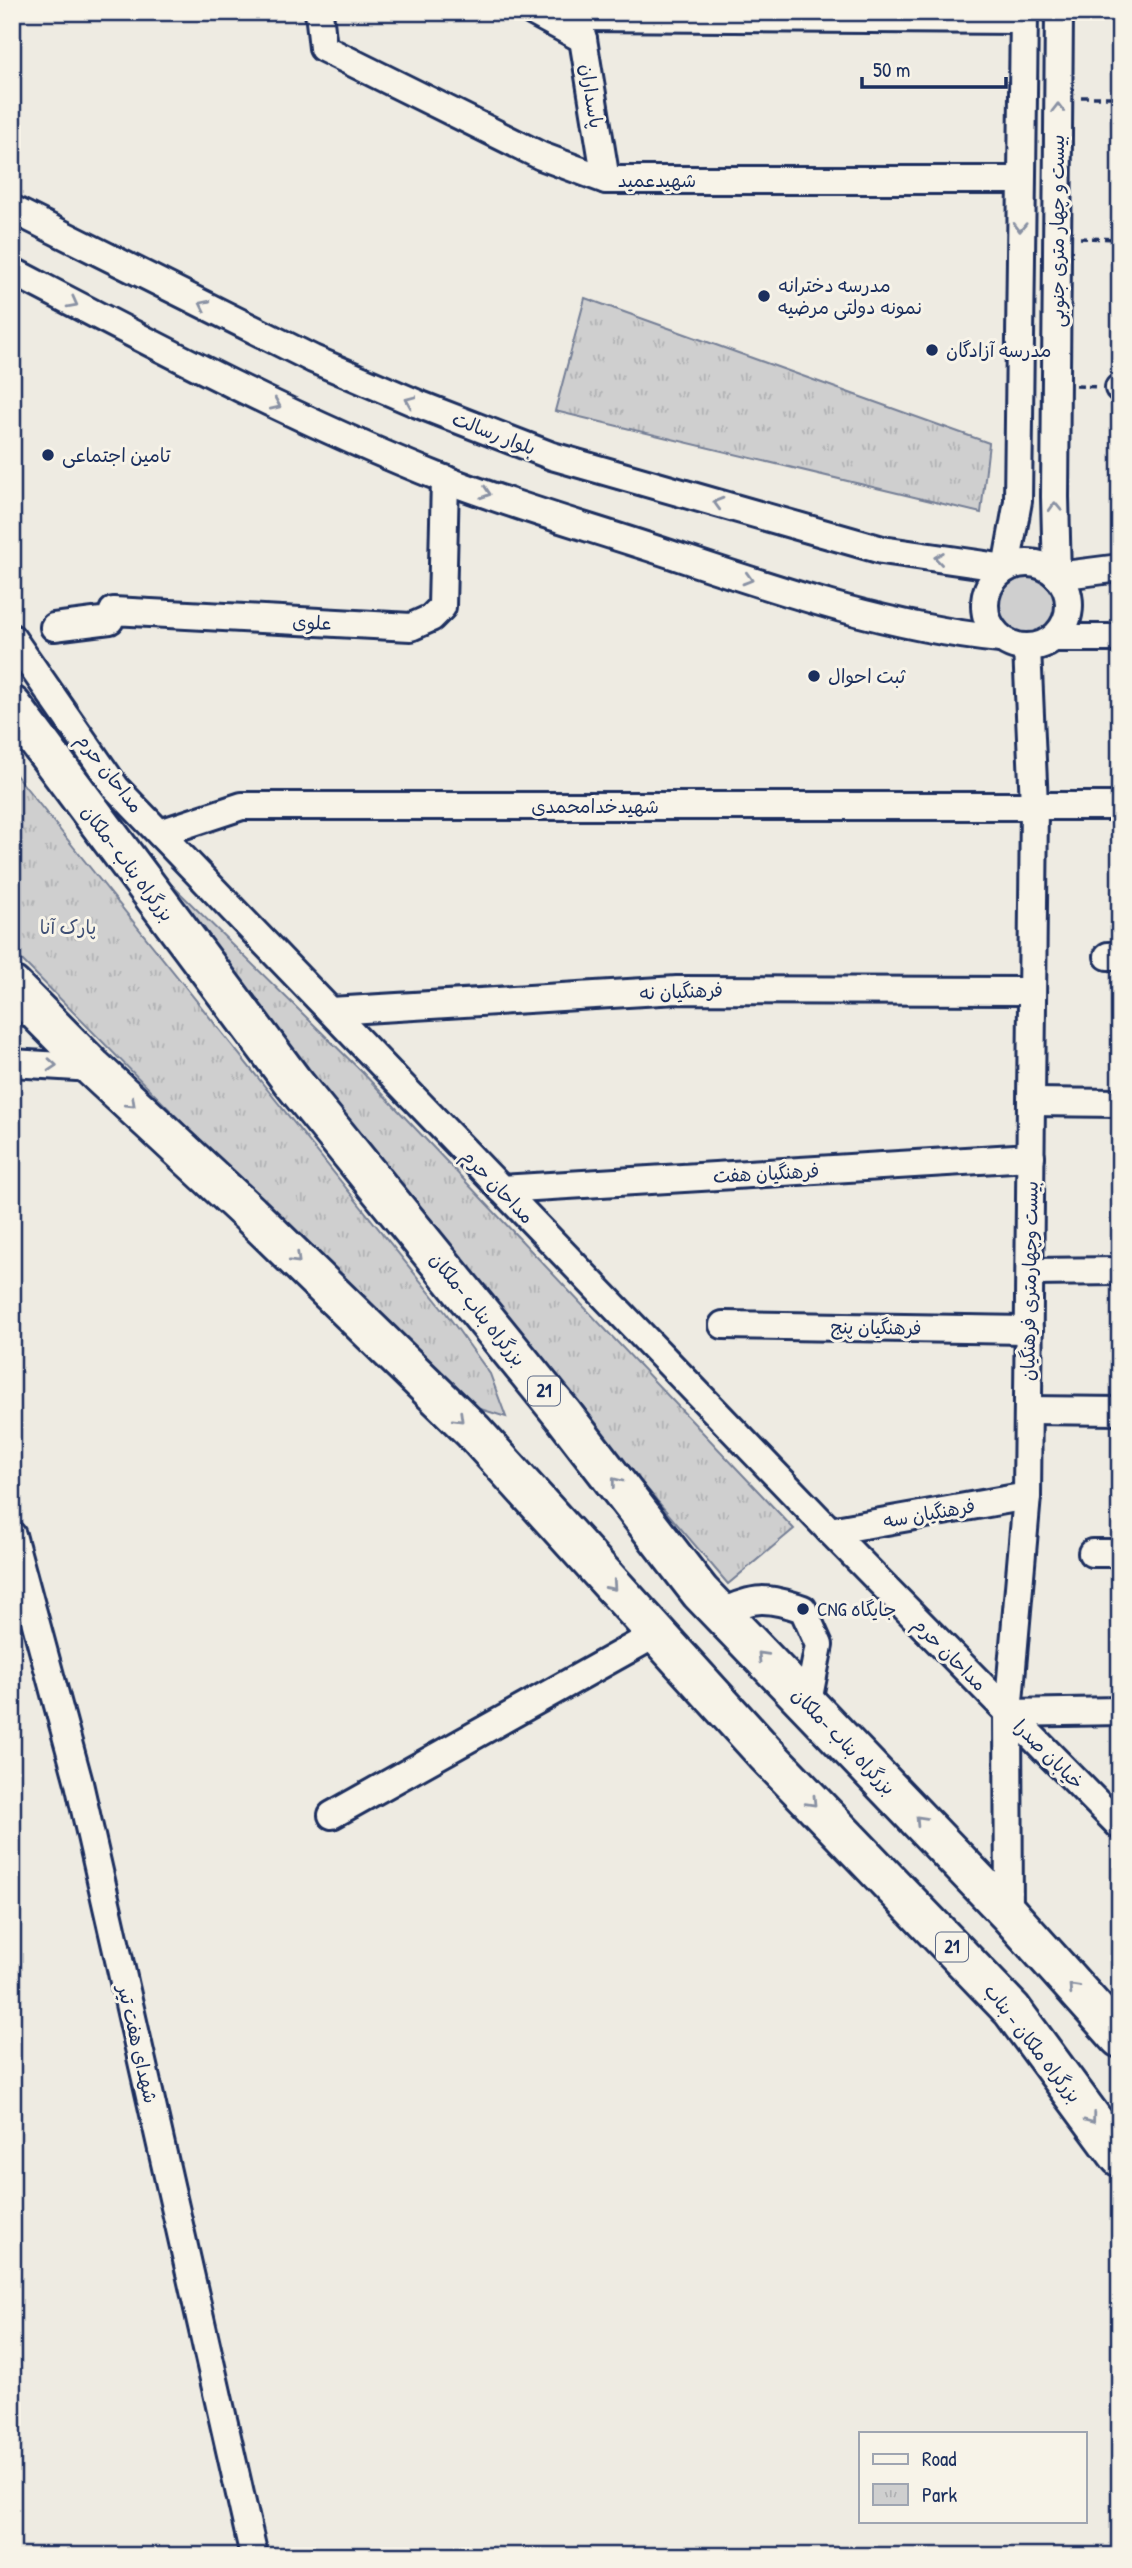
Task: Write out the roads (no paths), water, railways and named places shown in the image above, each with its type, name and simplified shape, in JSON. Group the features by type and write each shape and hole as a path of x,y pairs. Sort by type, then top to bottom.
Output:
{"highway":[{"name":"بزرگراه بناب -ملکان","path":"12,706 292,1080 564,1416 700,1592 1009,1914 1120,2038"},
{"name":"21","path":"12,986 93,1068 250,1214 472,1431 656,1634"},
{"name":"بزرگراه ملکان - بناب","path":"656,1634 765,1753 1012,2010 1120,2158"}],"street":[{"name":"شهیدعمید","path":"319,12 323,48 541,156 606,180 1021,180"},
{"path":"533,12 578,23 1023,16"},
{"name":"بیست و چهار متری جنوبی","path":"1057,576 1056,237 1059,12"},
{"name":"بیست و چهار متری جنوبی","path":"1006,568 1017,501 1023,16"},
{"name":"پاسداران","path":"578,23 606,180"},
{"name":"بلوار رسالت","path":"12,209 313,359 418,404 552,456 882,550 1006,568"},
{"path":"12,271 227,383 444,479 719,570 939,633 1000,639 1027,648 1054,638 1120,638"},
{"name":"علوی","path":"54,627 110,620 113,611 411,627 431,618 442,607 444,479"},
{"path":"1000,639 985,616 984,602 987,588 1006,568 1033,563 1057,576 1120,568"},
{"path":"1054,638 1066,621 1069,601 1057,576"},
{"name":"مداحان حرم","path":"12,638 116,788 1008,1713"},
{"name":"بیست وچهارمتری فرهنگیان","path":"1009,1914 1008,1713 1027,1496 1034,805 1027,648"},
{"name":"شهیدخدامحمدی","path":"160,833 242,806 1120,806"},
{"name":"فرهنگیان نه","path":"331,1011 677,989 1032,991"},
{"path":"12,1063 93,1068"},
{"path":"1031,1101 1120,1103"},
{"name":"فرهنگیان هفت","path":"501,1189 1031,1157"},
{"path":"1030,1272 1120,1270"},
{"name":"فرهنگیان پنج","path":"723,1325 1029,1330"},
{"path":"1028,1410 1120,1411"},
{"name":"فرهنگیان سه","path":"830,1531 1027,1496"},
{"name":"شهدای هفت تیر","path":"12,1535 79,1783 254,2556"},
{"path":"1092,1553 1120,1553"},
{"path":"721,1613 745,1600 775,1599 803,1609 819,1645 815,1678 808,1702"},
{"path":"332,1815 656,1634"},
{"path":"1008,1713 1120,1711"},
{"name":"خیابان صدرا","path":"1008,1713 1120,1826"}],"place":[{"name":"مدرسه دخترانه نمونه دولتی مرضیه","path":"764,296"},
{"name":"مدرسه آزادگان","path":"932,350"},
{"name":"تامین اجتماعی","path":"48,455"},
{"name":"ثبت احوال","path":"814,676"},
{"name":"CNG جایگاه","path":"803,1609"}],"park label":[{"name":"پارک آنا","path":"68,927"}]}
